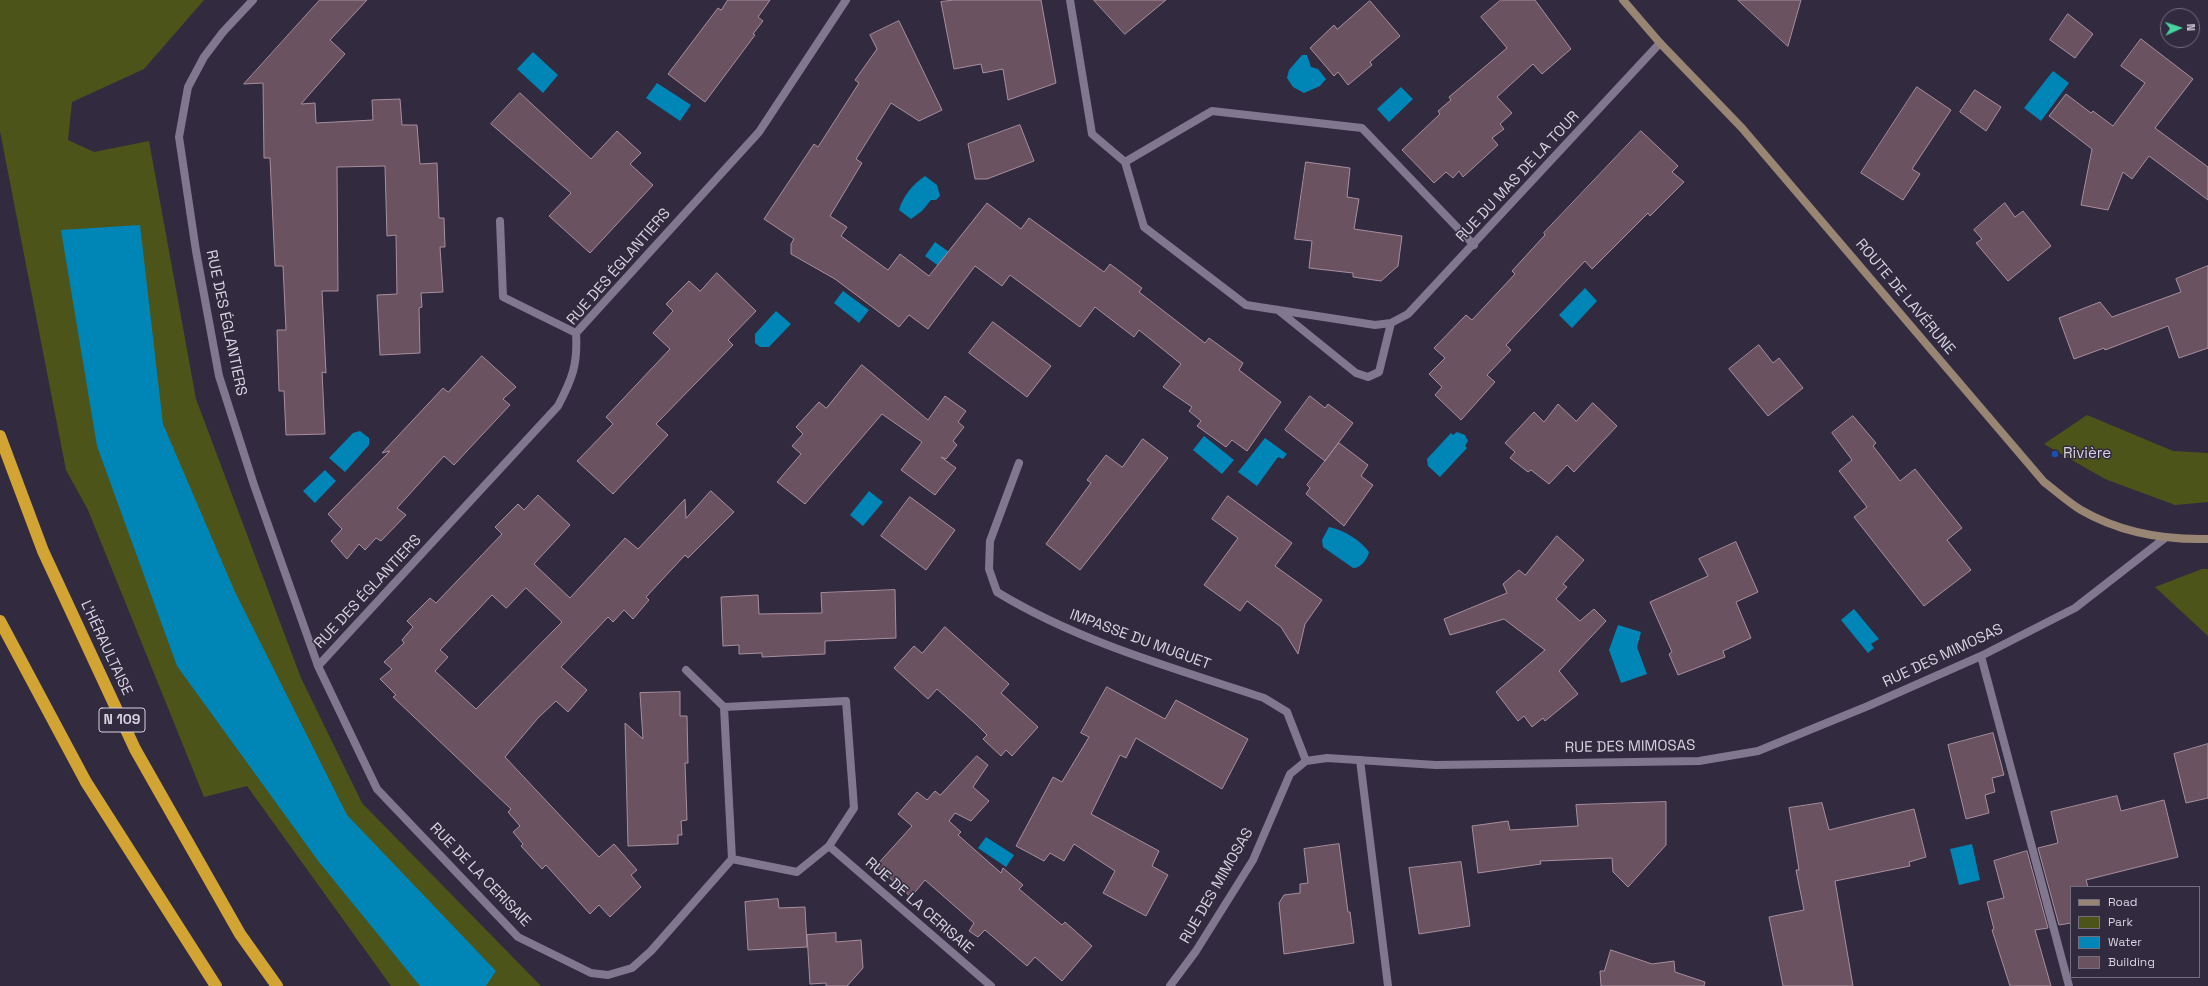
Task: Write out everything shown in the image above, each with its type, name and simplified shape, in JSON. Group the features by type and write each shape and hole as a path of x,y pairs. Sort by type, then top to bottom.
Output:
{"highway":[{"name":"L'HÉRAULTAISE","path":"0,436 43,551 135,749 240,934 277,986"},
{"path":"0,621 86,782 216,986"}],"street":[{"name":"RUE DES ÉGLANTIERS","path":"253,0 223,32 204,57 188,87 179,136 196,251 219,376 254,485 318,666 558,406 570,384 577,356 576,334 759,132 846,0"},
{"path":"1070,0 1092,134 1125,162 1212,111 1362,128 1474,245"},
{"name":"ROUTE DE LAVÉRUNE","path":"1623,0 1660,43 1742,128 2044,482 2081,510 2122,527 2165,538 2208,539"},
{"name":"RUE DU MAS DE LA TOUR","path":"1125,162 1144,227 1246,305 1375,325 1391,323 1408,314 1474,245 1660,43"},
{"path":"500,221 503,297 576,334"},
{"path":"1277,309 1356,373 1368,377 1379,372 1391,323"},
{"name":"IMPASSE DU MUGUET","path":"1019,463 990,541 989,569 996,592 1031,614 1100,643 1264,698 1287,712 1306,761"},
{"name":"RUE DES MIMOSAS","path":"1170,986 1196,951 1253,860 1290,774 1306,761 1327,758 1436,765 1691,761 1758,751 1868,706 1981,656 2075,608 2165,538"},
{"path":"1981,656 2069,986"},
{"name":"RUE DE LA CERISAIE","path":"318,666 377,789 518,937 591,973 608,975 632,968 651,951 732,859"},
{"path":"686,670 724,707 732,859 797,872 829,846 854,808 846,701 724,707"},
{"path":"1360,760 1388,986"},
{"name":"RUE DE LA CERISAIE","path":"829,846 991,986"}],"green space":[{"path":"0,0 204,0 144,69 72,102 68,140 94,152 149,141 196,399 301,678 362,803 541,986 391,986 247,786 204,797 88,510 66,470 0,131"},
{"path":"2087,415 2173,451 2208,453 2208,502 2175,505 2105,479 2044,444"},
{"path":"2202,569 2208,569 2208,636 2155,587"}],"water":[{"path":"533,52 558,75 543,93 517,69"},
{"path":"1302,55 1307,55 1311,67 1318,69 1326,79 1320,86 1304,93 1293,87 1287,78 1289,70"},
{"path":"2053,71 2069,83 2041,121 2024,108"},
{"path":"657,83 691,105 680,121 646,98"},
{"path":"1401,87 1413,99 1389,122 1377,109"},
{"path":"925,176 937,185 940,196 936,200 931,200 922,211 911,219 899,210 909,191"},
{"path":"140,225 163,424 235,592 347,815 496,971 486,986 420,986 319,862 177,666 97,446 61,230"},
{"path":"935,242 966,264 955,278 925,256"},
{"path":"1585,288 1597,301 1572,328 1559,315"},
{"path":"843,291 869,310 859,323 834,303"},
{"path":"776,311 791,324 769,347 760,347 755,343 755,334"},
{"path":"360,431 369,438 369,445 345,472 329,458 353,433"},
{"path":"1457,432 1465,435 1468,441 1465,446 1467,448 1440,477 1428,466 1427,459 1451,433 1453,435"},
{"path":"1204,436 1234,460 1222,474 1193,450"},
{"path":"1265,438 1287,454 1283,459 1278,457 1257,486 1238,472"},
{"path":"325,470 336,481 315,503 303,491"},
{"path":"869,491 883,502 863,526 850,515"},
{"path":"1329,527 1346,533 1369,552 1365,561 1359,567 1353,568 1323,547 1322,540"},
{"path":"1854,609 1879,639 1871,644 1874,648 1868,653 1841,620"},
{"path":"1618,625 1641,632 1637,647 1647,674 1621,683 1609,650"},
{"path":"986,837 1014,855 1006,867 978,848"},
{"path":"1972,844 1980,880 1959,885 1950,849"}],"building":[{"path":"320,0 367,0 330,40 345,54 301,104 315,103 316,123 373,120 372,100 400,99 402,125 417,125 420,164 437,163 439,218 444,218 445,247 440,247 443,292 421,293 422,307 419,308 420,353 380,355 377,295 397,294 396,235 387,236 385,166 337,167 338,291 322,291 326,373 322,372 325,434 286,435 284,391 279,391 277,330 286,330 283,266 275,266 270,158 264,158 263,83 244,84"},
{"path":"728,0 770,0 758,17 763,21 753,34 755,35 705,102 668,74 718,8 721,10"},
{"path":"954,0 1041,0 1056,83 1008,100 1003,69 983,73 981,64 954,69 941,2"},
{"path":"1094,0 1166,0 1125,34"},
{"path":"1501,0 1535,0 1571,49 1542,74 1533,64 1497,97 1512,113 1500,124 1504,129 1492,138 1498,145 1463,177 1459,171 1453,178 1446,172 1434,183 1402,150 1440,114 1438,111 1451,100 1449,97 1507,48 1481,17"},
{"path":"1738,0 1801,0 1788,46"},
{"path":"1370,1 1400,36 1370,62 1372,65 1348,85 1338,72 1334,76 1310,48 1334,25 1337,29"},
{"path":"2068,14 2093,34 2075,58 2050,40"},
{"path":"899,21 942,110 919,121 891,103 856,159 862,163 830,216 847,227 841,236 888,270 900,254 929,276 987,203 1021,229 1029,218 1104,272 1110,264 1142,288 1139,292 1205,343 1209,338 1243,363 1239,370 1281,402 1247,451 1232,440 1226,447 1197,426 1201,421 1189,411 1192,407 1163,387 1181,364 1139,330 1134,337 1095,307 1080,327 1010,275 1002,286 975,266 928,329 909,315 899,327 835,279 791,254 791,244 794,239 764,219 814,144 818,147 859,83 855,80 877,49 870,35"},
{"path":"2141,39 2193,79 2155,128 2208,167 2208,200 2149,156 2132,179 2123,172 2108,210 2081,205 2092,149 2049,116 2066,94 2091,113 2093,111 2113,126 2145,83 2121,66"},
{"path":"1917,87 1951,110 1912,169 1920,174 1903,200 1861,173"},
{"path":"1975,90 2001,107 1986,131 1960,112"},
{"path":"520,93 591,159 617,131 641,153 630,164 653,185 590,253 549,216 571,193 491,124"},
{"path":"1020,125 1034,161 987,179 975,179 968,144"},
{"path":"1641,131 1678,166 1672,172 1684,182 1650,216 1648,213 1592,269 1585,261 1519,331 1506,345 1511,350 1487,375 1495,382 1461,420 1435,395 1442,387 1429,374 1445,358 1434,348 1466,315 1472,320 1515,274 1512,271 1545,235 1544,233"},
{"path":"1306,162 1350,168 1347,197 1359,199 1354,229 1402,236 1398,266 1381,281 1353,277 1353,273 1309,268 1312,241 1295,239"},
{"path":"2005,203 2015,217 2023,211 2051,246 2008,281 1976,243 1982,239 1974,230"},
{"path":"2208,266 2208,348 2179,358 2168,326 2105,350 2104,348 2074,359 2059,318 2100,302 2112,317 2181,292 2176,279"},
{"path":"717,273 756,311 728,340 733,345 656,424 668,435 613,494 577,461 613,424 606,417 670,349 653,333 673,311 666,304 689,281 700,291"},
{"path":"993,322 1051,366 1027,397 969,353"},
{"path":"1759,345 1773,363 1779,358 1803,388 1768,416 1729,369"},
{"path":"482,356 516,387 503,399 510,405 454,465 444,456 397,508 406,515 381,541 376,538 365,550 359,544 347,559 331,541 342,529 328,514 390,451 382,453 443,388 448,392"},
{"path":"862,365 928,420 945,396 966,411 958,422 964,427 953,441 957,445 946,459 941,457 956,468 935,495 901,470 922,442 882,414 805,504 777,482 801,454 792,446 803,434 796,427 819,402 826,408"},
{"path":"1310,396 1325,408 1328,404 1353,423 1325,461 1285,430"},
{"path":"1593,403 1617,426 1574,472 1567,465 1549,484 1531,470 1528,472 1510,458 1515,452 1505,443 1534,412 1544,422 1558,404 1576,421"},
{"path":"1853,416 1876,443 1873,446 1900,481 1915,469 1962,528 1947,540 1971,570 1924,606 1854,517 1867,507 1839,471 1852,460 1832,433"},
{"path":"1143,439 1168,458 1080,570 1046,544 1091,483 1087,480 1106,455 1122,467"},
{"path":"1339,443 1368,465 1361,476 1373,485 1344,526 1306,494 1310,488 1307,485"},
{"path":"711,491 734,512 688,558 685,555 646,597 649,600 633,619 624,610 613,622 608,617 561,667 587,690 568,712 556,701 538,718 505,757 599,857 614,844 637,870 631,875 641,887 610,917 599,905 590,914 546,865 542,869 521,846 523,844 513,832 520,826 508,812 511,809 393,697 396,695 380,679 392,669 384,662 404,643 402,640 413,627 407,621 430,598 436,603 502,534 495,527 518,504 524,510 538,495 570,525 534,564 570,598 625,538 638,549 685,499 686,518","holes":["526,588 562,622 476,709 435,671 448,657 440,650 492,595 506,608"]},
{"path":"1228,496 1292,543 1275,566 1322,600 1305,624 1298,654 1281,627 1247,601 1240,611 1204,585 1238,538 1212,519"},
{"path":"910,497 955,530 926,570 881,536"},
{"path":"1557,536 1584,560 1563,584 1567,587 1556,599 1580,621 1594,609 1606,621 1559,671 1578,694 1545,721 1543,718 1532,727 1524,716 1518,721 1496,692 1545,650 1504,619 1450,635 1444,619 1507,593 1503,584 1519,570 1525,575"},
{"path":"1736,542 1758,592 1736,602 1751,638 1723,651 1725,657 1678,675 1669,654 1672,652 1650,602 1708,576 1699,559"},
{"path":"895,590 896,638 825,641 825,654 762,657 762,653 739,654 739,645 723,646 721,597 758,595 759,614 822,613 821,593"},
{"path":"945,627 1009,684 1001,693 1038,727 1012,756 1006,750 1001,756 983,739 987,735 937,689 928,699 894,668 914,646 922,653"},
{"path":"1107,687 1165,719 1176,700 1248,739 1222,789 1136,738 1126,758 1120,755 1091,814 1159,851 1152,866 1168,875 1146,916 1103,893 1115,871 1074,844 1064,861 1050,853 1044,861 1016,846 1053,777 1062,782 1089,737 1081,733"},
{"path":"680,692 680,716 687,716 688,763 685,763 687,820 681,821 682,835 678,835 678,844 628,846 625,723 643,739 640,693"},
{"path":"1993,733 2004,775 1992,778 1995,792 1985,795 1989,813 1966,819 1948,745"},
{"path":"2208,744 2208,798 2186,803 2174,754"},
{"path":"977,756 988,765 973,787 989,801 971,821 955,813 949,821 961,832 958,835 1001,873 1003,868 1023,885 1019,889 1062,925 1065,922 1092,946 1062,981 1035,957 1027,966 985,930 978,937 969,931 974,923 925,880 911,897 876,866 912,826 898,814 917,792 927,800 935,791 940,795"},
{"path":"2117,796 2121,811 2164,800 2178,857 2086,880 2088,886 2070,886 2070,923 2059,925 2038,848 2058,843 2051,812"},
{"path":"1666,802 1666,845 1628,887 1613,872 1612,858 1540,861 1541,864 1478,873 1472,826 1508,821 1510,830 1578,826 1576,805"},
{"path":"1822,803 1829,830 1914,809 1926,857 1909,862 1910,866 1835,881 1853,986 1783,986 1769,917 1804,910 1796,870 1799,870 1789,808"},
{"path":"1339,844 1348,912 1350,912 1354,943 1284,954 1279,903 1284,895 1300,893 1300,884 1308,883 1304,849"},
{"path":"2027,851 2048,928 2035,930 2051,986 2010,986 1992,930 1994,929 1987,902 2004,898 1994,861"},
{"path":"1461,862 1470,926 1419,934 1409,868"},
{"path":"778,899 779,908 805,907 807,947 748,950 745,902"},
{"path":"836,933 836,942 861,940 863,968 847,986 826,986 826,983 810,984 807,935"},
{"path":"1611,950 1652,964 1674,961 1675,972 1705,982 1704,986 1601,986 1600,971 1604,971"}],"place":[{"name":"Rivière","path":"2055,454"}]}
